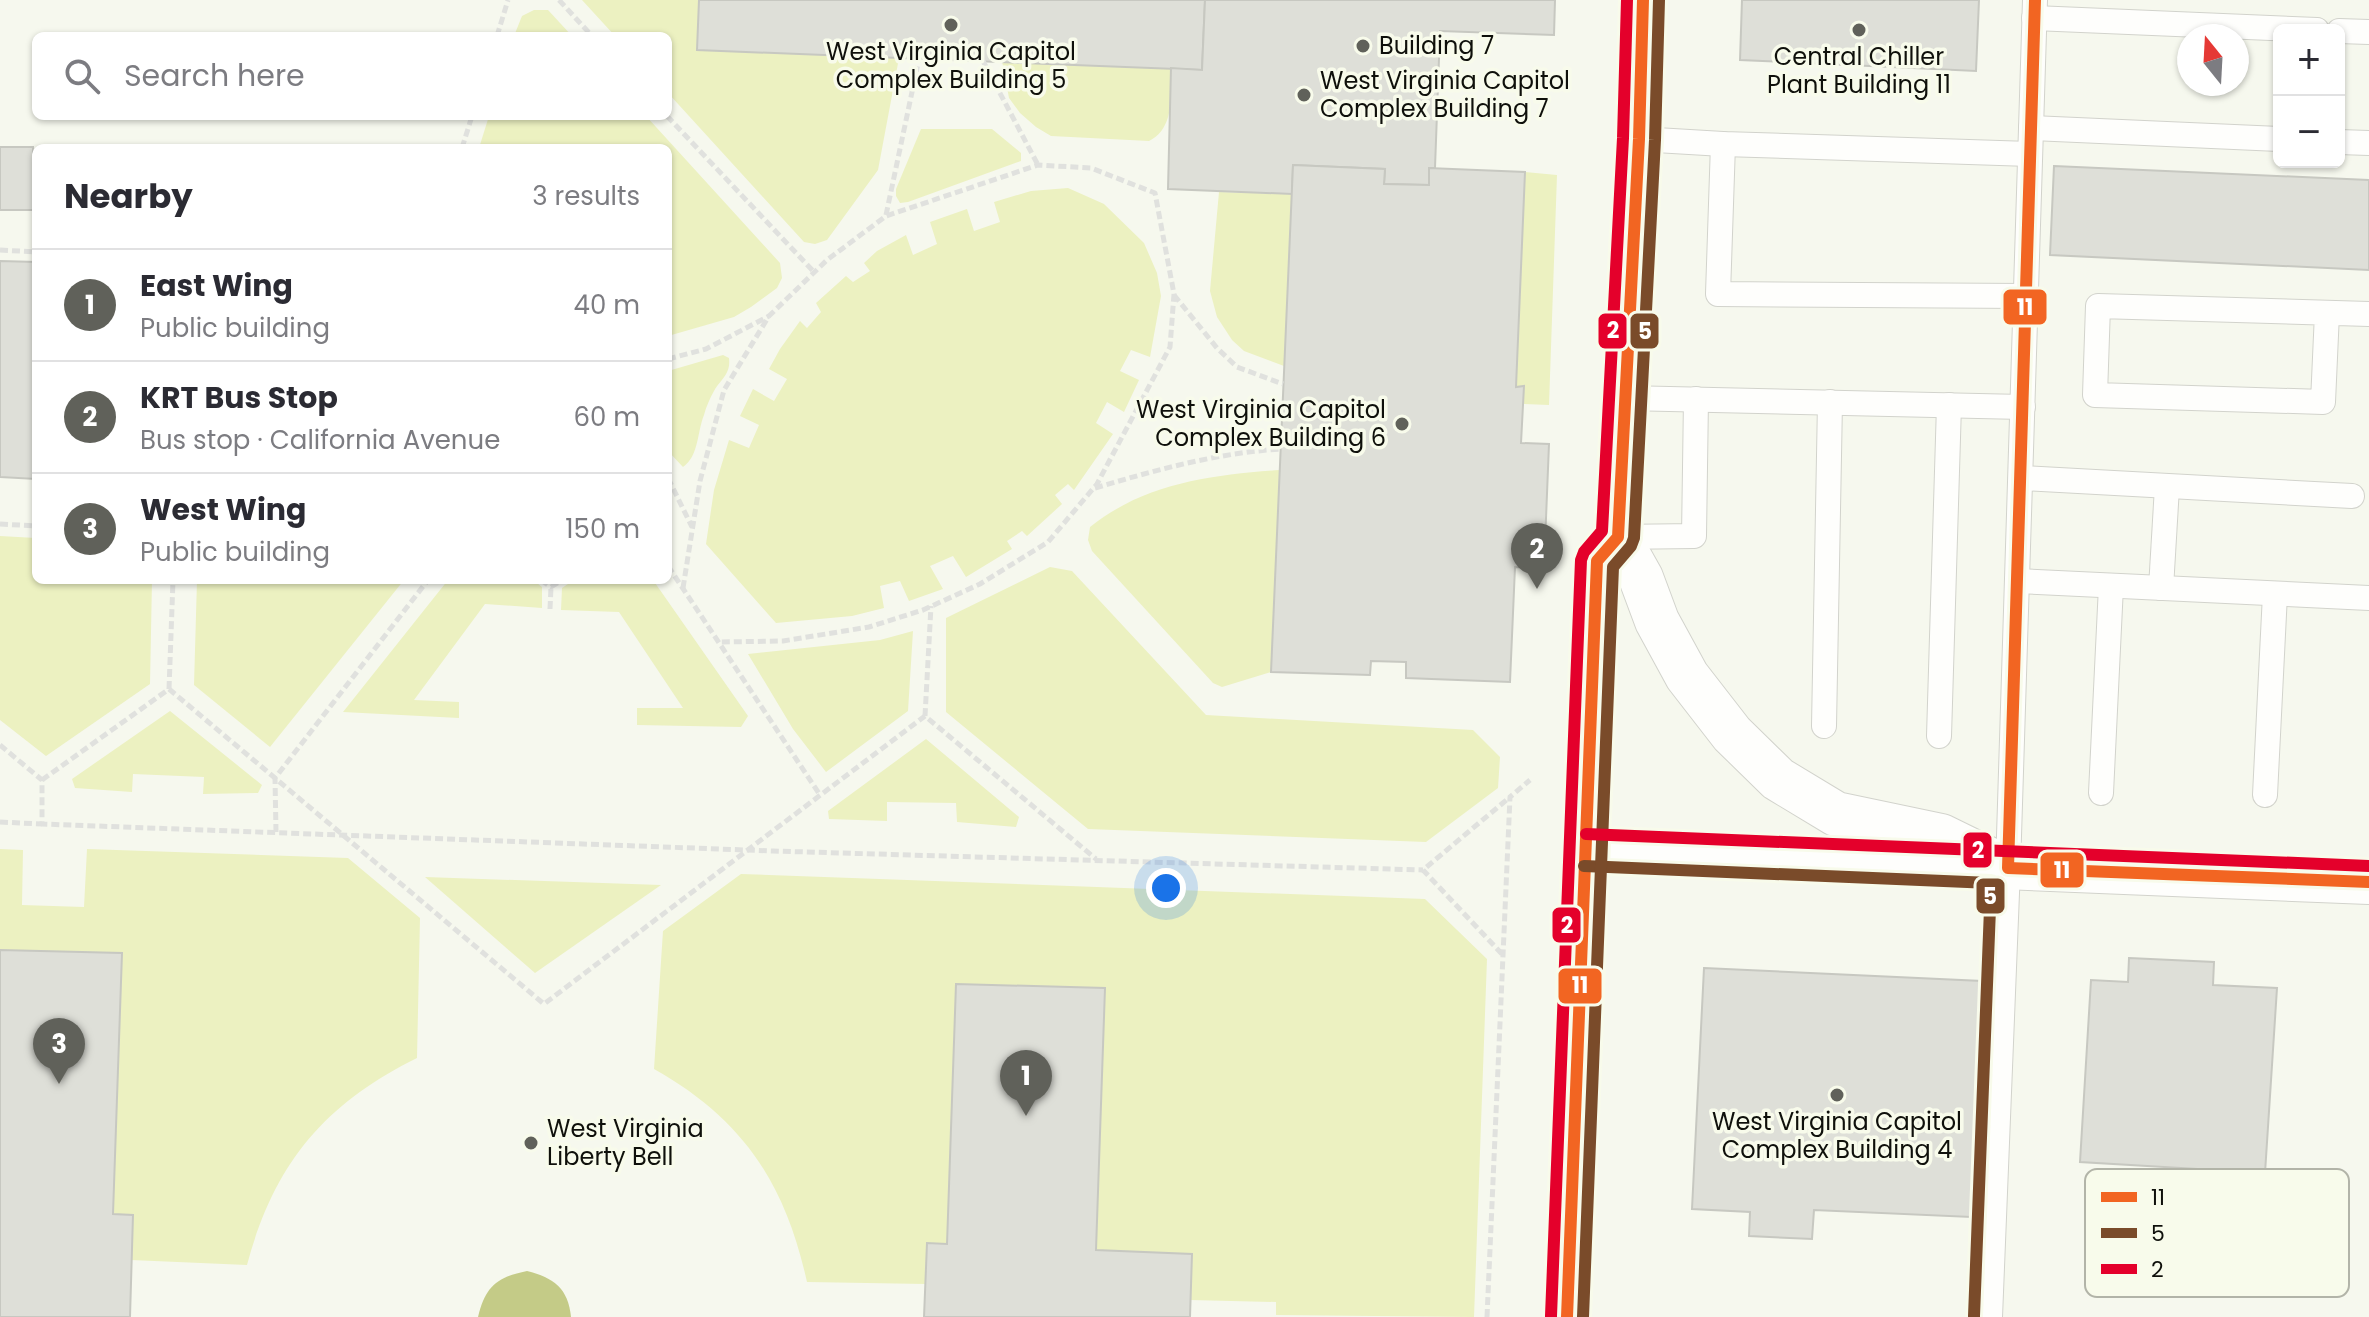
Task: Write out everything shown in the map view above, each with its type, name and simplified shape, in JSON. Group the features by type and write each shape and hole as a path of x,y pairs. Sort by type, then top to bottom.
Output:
{"street":[{"path":"1643,0 1639,139 1618,537 1641,578 1657,621 1687,676 1732,734 1778,779 1836,814 1941,836 2008,868"},
{"path":"1567,1317 1597,561 1618,537"},
{"path":"1585,850 2369,882"}],"lane":[{"path":"1990,1317 2008,868 2034,9 2273,27"},
{"path":"2345,31 2369,32"},
{"path":"2031,128 2273,139"},
{"path":"1639,139 2030,154"},
{"path":"2345,142 2369,143"},
{"path":"1723,144 1718,294 2026,296"},
{"path":"2327,313 2323,402 2095,395 2098,306 2369,314"},
{"path":"1625,398 2023,407"},
{"path":"1618,537 1694,536 1696,399"},
{"path":"1824,726 1830,402"},
{"path":"1939,736 1949,405"},
{"path":"2021,478 2352,496"},
{"path":"2161,588 2167,487"},
{"path":"2017,581 2369,598"},
{"path":"2101,793 2111,586"},
{"path":"2265,795 2275,594"}],"path":[{"path":"498,32 508,0"},
{"path":"559,0 588,32"},
{"path":"886,216 919,59"},
{"path":"983,61 1038,165"},
{"path":"463,144 471,120"},
{"path":"671,120 814,272"},
{"path":"683,588 700,481 724,390 769,316 827,260 886,216 1038,165 1091,168 1155,193 1174,294 1170,347 1094,488 1048,542 980,584 931,606 869,627 783,641 720,642"},
{"path":"0,250 32,252"},
{"path":"1174,294 1217,348 1237,367 1283,384"},
{"path":"672,358 706,349 769,316"},
{"path":"1094,488 1190,461 1281,449"},
{"path":"672,486 692,528"},
{"path":"0,524 32,526"},
{"path":"672,572 820,795"},
{"path":"169,689 173,584"},
{"path":"276,832 275,778 425,584"},
{"path":"547,584 551,587"},
{"path":"551,587 556,584"},
{"path":"550,609 551,587"},
{"path":"169,689 544,1004 925,716 931,606"},
{"path":"42,780 169,689"},
{"path":"925,716 1097,860"},
{"path":"0,745 42,780"},
{"path":"42,780 42,824"},
{"path":"0,822 1423,870 1530,780"},
{"path":"1487,1317 1510,797"},
{"path":"1423,870 1503,955"}],"shaded area":[{"path":"582,0 699,0 697,50 899,58 878,170 827,240 815,244 804,242 672,97 672,32 611,32"},
{"path":"534,10 548,10 568,32 516,32 522,16"},
{"path":"1002,61 1171,68 1168,119 1158,135 1149,141 1051,136 1020,113 1009,98"},
{"path":"488,120 650,120 672,144 480,144"},
{"path":"921,129 992,129 1021,153 1021,161 900,203 896,189"},
{"path":"672,145 780,263 782,278 777,288 734,317 672,335"},
{"path":"1525,172 1557,175 1549,405 1523,404 1524,387 1516,387"},
{"path":"1068,188 1104,204 1144,243 1157,273 1161,296 1150,357 1131,350 1120,371 1139,380 1124,412 1107,402 1096,423 1113,434 1074,490 1068,484 1055,495 1062,504 1027,536 1022,531 1007,541 1012,549 966,577 953,556 930,566 943,589 909,601 900,581 880,586 884,608 852,616 776,623 706,544 714,490 729,440 749,448 759,425 740,416 753,389 774,401 787,379 769,369 780,349 800,321 807,328 821,312 816,303 846,276 853,282 870,271 864,263 877,251 906,235 913,255 937,244 930,222 967,209 974,231 1000,222 994,202 1031,191"},
{"path":"1219,192 1292,194 1284,366 1244,351 1232,340 1217,317 1210,291"},
{"path":"723,355 729,358 725,376 710,400 695,450 683,467 672,455 672,370"},
{"path":"1280,470 1271,672 1222,687 1213,683 1092,551 1088,540 1090,527 1133,500 1156,491 1205,479"},
{"path":"0,536 32,538 32,584 152,584 150,684 46,756 0,720"},
{"path":"1050,567 1072,571 1206,715 1473,730 1500,757 1498,788 1426,842 1088,829 946,712 946,618"},
{"path":"197,584 401,584 270,747 194,685"},
{"path":"445,584 538,584 542,587 542,608 485,604 414,700 459,702 459,718 343,712"},
{"path":"568,584 656,584 748,716 741,727 637,725 637,708 683,708 619,612 561,610 562,588"},
{"path":"913,631 908,711 826,772 793,729 748,654 880,640"},
{"path":"170,711 262,785 258,793 203,794 204,777 133,774 132,792 75,788 72,779"},
{"path":"926,739 1019,817 1016,827 957,822 956,803 887,802 887,821 829,819 828,811"},
{"path":"0,849 23,850 22,905 84,907 87,849 348,858 420,918 417,1058 355,1096 329,1117 307,1141 272,1197 247,1265 131,1260 133,1216 113,1214 122,954 0,950"},
{"path":"741,874 1425,899 1487,959 1474,1317 1276,1315 1276,1302 1190,1300 1192,1254 1096,1250 1105,988 956,984 947,1244 927,1243 926,1284 807,1282 786,1214 756,1157 712,1109 654,1069 663,931"},
{"path":"425,877 661,885 535,973"},
{"path":"527,1271 545,1277 558,1286 567,1299 571,1317 478,1317 484,1298 494,1285 508,1276"}],"building":[{"name":"West Virginia Capitol Complex Building 5","path":"699,0 1205,0 1202,70 697,50"},
{"name":"West Virginia Capitol Complex Building 7","path":"1205,0 1555,0 1554,35 1440,31 1435,168 1429,168 1429,185 1384,184 1385,169 1293,165 1292,194 1168,189 1171,68 1202,70"},
{"name":"Central Chiller Plant Building 11","path":"1742,0 1979,0 1976,71 1740,60"},
{"path":"0,147 32,147 32,210 0,210"},
{"name":"West Virginia Capitol Complex Building 6","path":"1293,165 1385,169 1384,184 1429,185 1429,168 1525,172 1516,387 1524,386 1521,443 1549,444 1544,568 1515,567 1510,682 1406,678 1406,662 1371,661 1370,675 1271,672"},
{"path":"2054,166 2369,180 2369,270 2050,255"},
{"path":"0,261 32,262 32,479 0,477"},
{"path":"0,950 122,953 113,1214 133,1215 130,1317 0,1317"},
{"path":"2129,958 2214,962 2213,985 2277,988 2265,1169 2198,1169 2080,1162 2091,980 2128,982"},
{"name":"West Virginia Capitol Complex Building 4","path":"1704,968 1982,981 1971,1217 1814,1210 1812,1239 1749,1236 1750,1212 1692,1209"},
{"path":"956,984 1105,988 1096,1250 1192,1254 1190,1317 924,1317 927,1243 947,1244"}],"transit line":[{"name":"2","path":"1551,1316 1581,560 1602,531 1623,138 1627,0"},
{"name":"11","path":"1567,1317 1597,561 1618,537 1639,139 1643,0"},
{"name":"5","path":"1583,1317 1613,567 1634,538 1655,140 1659,0"},
{"name":"11","path":"2035,0 2008,868 2369,882"},
{"name":"2","path":"1586,834 2369,866"},
{"name":"5","path":"1584,866 1991,883 1974,1316"}],"place":[{"name":"West Virginia Capitol Complex Building 5","path":"951,25"},
{"name":"Central Chiller Plant Building 11","path":"1859,30"},
{"name":"Building 7","path":"1363,46"},
{"name":"West Virginia Capitol Complex Building 7","path":"1304,95"},
{"name":"West Virginia Capitol Complex Building 6","path":"1402,424"},
{"name":"KRT Bus Stop","path":"1537,589"},
{"name":"West Wing","path":"59,1084"},
{"name":"West Virginia Capitol Complex Building 4","path":"1837,1095"},
{"name":"East Wing","path":"1026,1116"},
{"name":"West Virginia Liberty Bell","path":"531,1143"}]}
